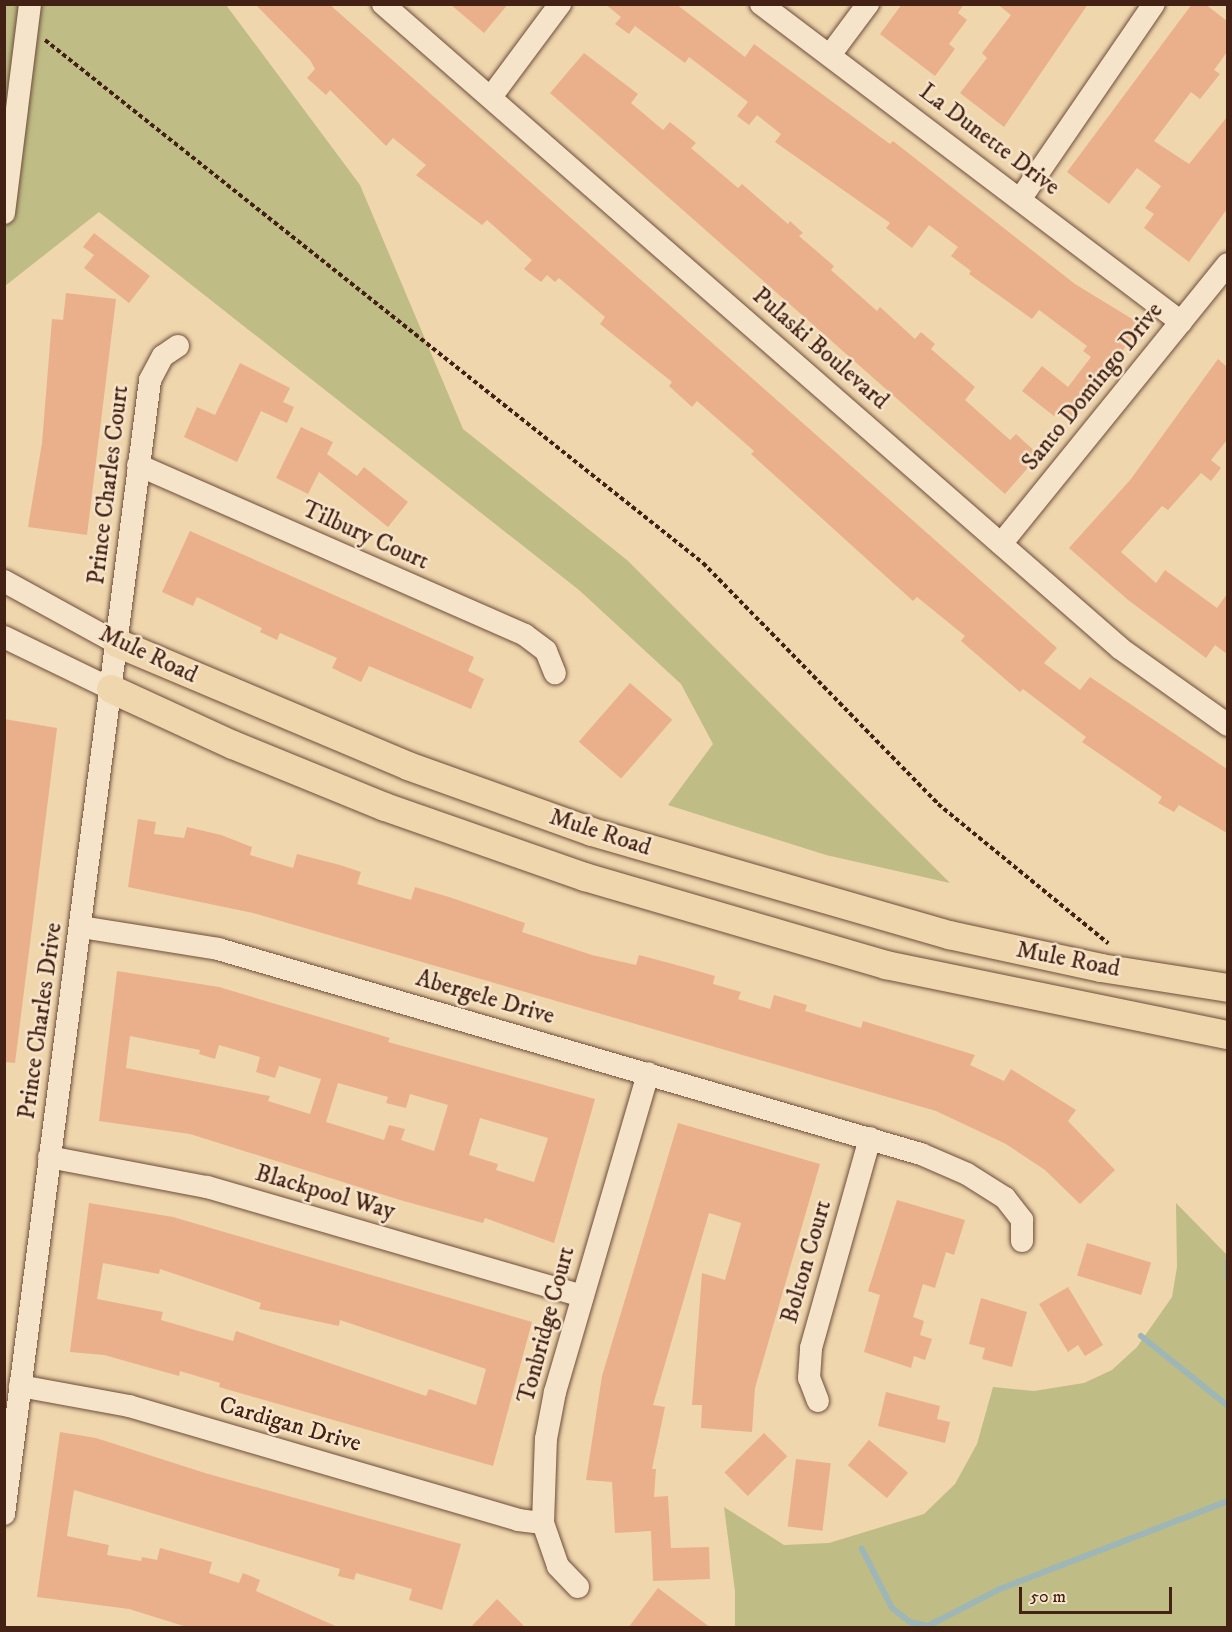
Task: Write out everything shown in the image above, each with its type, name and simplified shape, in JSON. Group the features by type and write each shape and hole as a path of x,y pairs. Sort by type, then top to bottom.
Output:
{"main road":[{"name":"Mule Road","path":"117,643 408,766 592,832 949,935 1090,966 1227,988"},
{"name":"Mule Road","path":"111,689 233,745 385,807 585,877 886,965 1227,1035"}],"street":[{"name":"Pulaski Boulevard","path":"383,4 1121,649 1227,724"},
{"path":"491,97 560,4"},
{"name":"La Dunette Drive","path":"761,4 1021,198 1181,322"},
{"path":"830,55 868,4"},
{"path":"1021,198 1154,4"},
{"path":"4,213 29,15"},
{"name":"Santo Domingo Drive","path":"1001,544 1227,264"},
{"name":"Prince Charles Court","path":"117,643 150,380 163,356 178,346"},
{"name":"Tilbury Court","path":"138,465 525,635 546,651 555,673"},
{"name":"Mule Road","path":"4,581 117,643"},
{"name":"Mule Road","path":"4,637 111,689"},
{"name":"Prince Charles Drive","path":"4,1514 117,643"},
{"name":"Abergele Drive","path":"81,927 218,949 648,1072 921,1154 986,1184 1016,1209 1024,1230 1022,1241"},
{"name":"Tonbridge Court","path":"578,1587 558,1566 543,1523 550,1415 582,1296 648,1072"},
{"name":"Bolton Court","path":"818,1401 809,1378 811,1348 870,1138"},
{"name":"Blackpool Way","path":"49,1157 207,1187 582,1296"},
{"name":"Cardigan Drive","path":"20,1386 129,1406 518,1520 543,1523"}],"path":[{"path":"29,15 703,563 938,804 1112,946"}],"shaded area":[{"path":"5,5 226,5 360,185 463,429 627,560 950,883 826,855 668,805 713,744 681,684 579,590 99,212 5,286"},
{"path":"1176,1203 1227,1255 1227,1627 735,1627 735,1591 724,1507 784,1545 829,1543 924,1514 955,1484 977,1444 993,1387 1034,1391 1084,1383 1112,1370 1137,1347 1172,1297 1177,1267"}],"building":[{"path":"255,4 329,4 1057,648 1044,663 1080,690 1090,677 1227,769 1227,833 1179,805 1174,812 1158,803 1162,797 1082,742 1086,737 1023,689 1020,692 961,641 965,636 917,597 913,601 751,454 754,451 697,401 692,407 669,386 672,382 600,324 605,317 559,278 555,282 547,275 541,282 524,269 532,260 487,220 482,225 416,175 426,165 393,138 386,146 330,90 326,95 307,78 315,69 310,60"},
{"path":"450,4 508,4 484,33"},
{"path":"605,4 676,4 745,57 754,44 890,144 893,141 1075,284 1142,325 1070,419 1060,409 1054,416 1022,391 1042,366 1068,387 1091,357 1083,351 1087,346 1039,310 1032,319 969,274 971,271 951,256 958,247 929,225 912,248 886,228 890,223 775,142 781,134 757,115 749,125 737,116 748,102 689,57 685,63 635,26 629,34 615,24 621,17"},
{"path":"902,4 964,4 958,13 967,20 949,44 955,49 935,76 880,34"},
{"path":"997,4 1088,4 1004,127 960,93 987,58 982,53 1011,15"},
{"path":"1192,4 1205,4 1227,21 1227,52 1214,70 1220,74 1200,99 1191,92 1154,141 1189,164 1227,117 1227,209 1189,262 1144,228 1154,214 1145,208 1161,186 1137,168 1109,204 1067,172"},
{"path":"584,53 638,94 631,103 663,130 670,122 696,143 691,148 738,188 742,184 788,224 790,221 803,233 799,236 834,266 831,270 877,311 880,307 915,339 921,332 935,344 931,349 975,387 965,400 1010,440 1016,434 1039,455 1005,494 550,93"},
{"path":"94,233 150,276 129,303 84,268 94,255 83,247"},
{"path":"66,293 116,299 87,535 28,527 42,443 52,319 63,320"},
{"path":"1218,359 1227,367 1227,440 1211,460 1221,468 1211,481 1201,473 1168,510 1162,506 1121,552 1156,583 1165,570 1217,608 1227,594 1227,654 1215,645 1206,658 1128,600 1069,548 1131,479"},
{"path":"240,363 290,388 283,402 294,407 287,423 261,411 237,462 184,437 197,407 215,415"},
{"path":"301,427 333,442 327,454 357,476 364,467 408,502 388,527 319,472 308,494 276,478"},
{"path":"190,531 474,657 468,671 484,679 471,709 369,666 361,682 332,668 337,658 280,633 277,640 260,632 262,628 197,597 193,606 162,592"},
{"path":"630,683 672,720 621,779 579,742"},
{"path":"4,719 57,728 15,1063 4,1062"},
{"path":"138,819 156,822 154,834 184,838 187,827 221,835 252,847 250,855 293,868 297,854 340,865 361,872 357,884 411,900 415,887 449,897 525,923 522,932 592,955 636,965 639,955 715,976 713,984 741,992 738,999 770,1009 774,995 807,1005 805,1011 861,1028 863,1021 975,1055 970,1065 1004,1081 1011,1069 1076,1110 1068,1121 1115,1170 1080,1204 1045,1170 1006,1144 936,1111 253,913 128,887"},
{"path":"117,971 219,987 390,1038 388,1042 595,1099 554,1243 485,1218 483,1223 400,1200 190,1134 99,1121","holes":["130,1036 200,1050 199,1054 215,1059 219,1045 260,1057 256,1072 275,1078 279,1066 321,1079 310,1114 268,1101 270,1096 126,1068","338,1083 388,1097 386,1103 406,1108 410,1094 448,1105 434,1151 401,1140 405,1129 389,1125 384,1140 326,1122","480,1118 548,1138 534,1182 496,1170 498,1164 469,1155"]},
{"path":"678,1123 820,1164 755,1388 752,1432 701,1428 702,1405 692,1405 702,1273 725,1280 741,1223 709,1213 653,1405 665,1407 652,1469 656,1469 654,1497 668,1496 671,1548 709,1547 710,1579 653,1581 651,1531 615,1533 612,1482 586,1480 602,1376"},
{"path":"897,1200 965,1220 954,1255 946,1252 935,1288 923,1284 913,1317 924,1321 920,1335 932,1339 925,1360 914,1356 911,1368 864,1352 880,1295 868,1291"},
{"path":"89,1203 173,1217 532,1322 493,1466 219,1387 220,1383 180,1371 179,1376 104,1355 70,1352","holes":["103,1263 159,1274 160,1269 261,1303 259,1309 339,1326 340,1320 486,1369 476,1405 429,1389 426,1396 236,1331 233,1341 161,1320 163,1312 97,1299"]},
{"path":"1087,1243 1151,1263 1141,1295 1077,1276"},
{"path":"1068,1287 1103,1345 1085,1356 1078,1345 1068,1352 1039,1304"},
{"path":"981,1298 1027,1312 1012,1367 982,1359 985,1348 969,1344"},
{"path":"886,1392 940,1406 937,1419 950,1422 945,1443 878,1426"},
{"path":"60,1432 96,1438 205,1473 461,1544 442,1610 409,1600 412,1589 356,1573 354,1580 338,1576 340,1569 74,1490 67,1536 109,1545 107,1555 141,1561 142,1557 157,1560 160,1548 212,1562 209,1573 239,1583 243,1573 260,1580 256,1591 340,1628 190,1628 129,1609 37,1597"},
{"path":"764,1433 787,1456 748,1496 724,1473"},
{"path":"869,1440 908,1473 887,1498 848,1465"},
{"path":"796,1459 831,1463 822,1531 788,1526"},
{"path":"658,1588 711,1628 628,1628"},
{"path":"497,1599 526,1628 470,1628"}],"waterway":[{"path":"1228,1261 1228,1278"},
{"path":"1141,1336 1228,1406"},
{"path":"924,1628 1000,1589 1228,1501"},
{"path":"862,1549 892,1608 910,1622 927,1626"}]}
